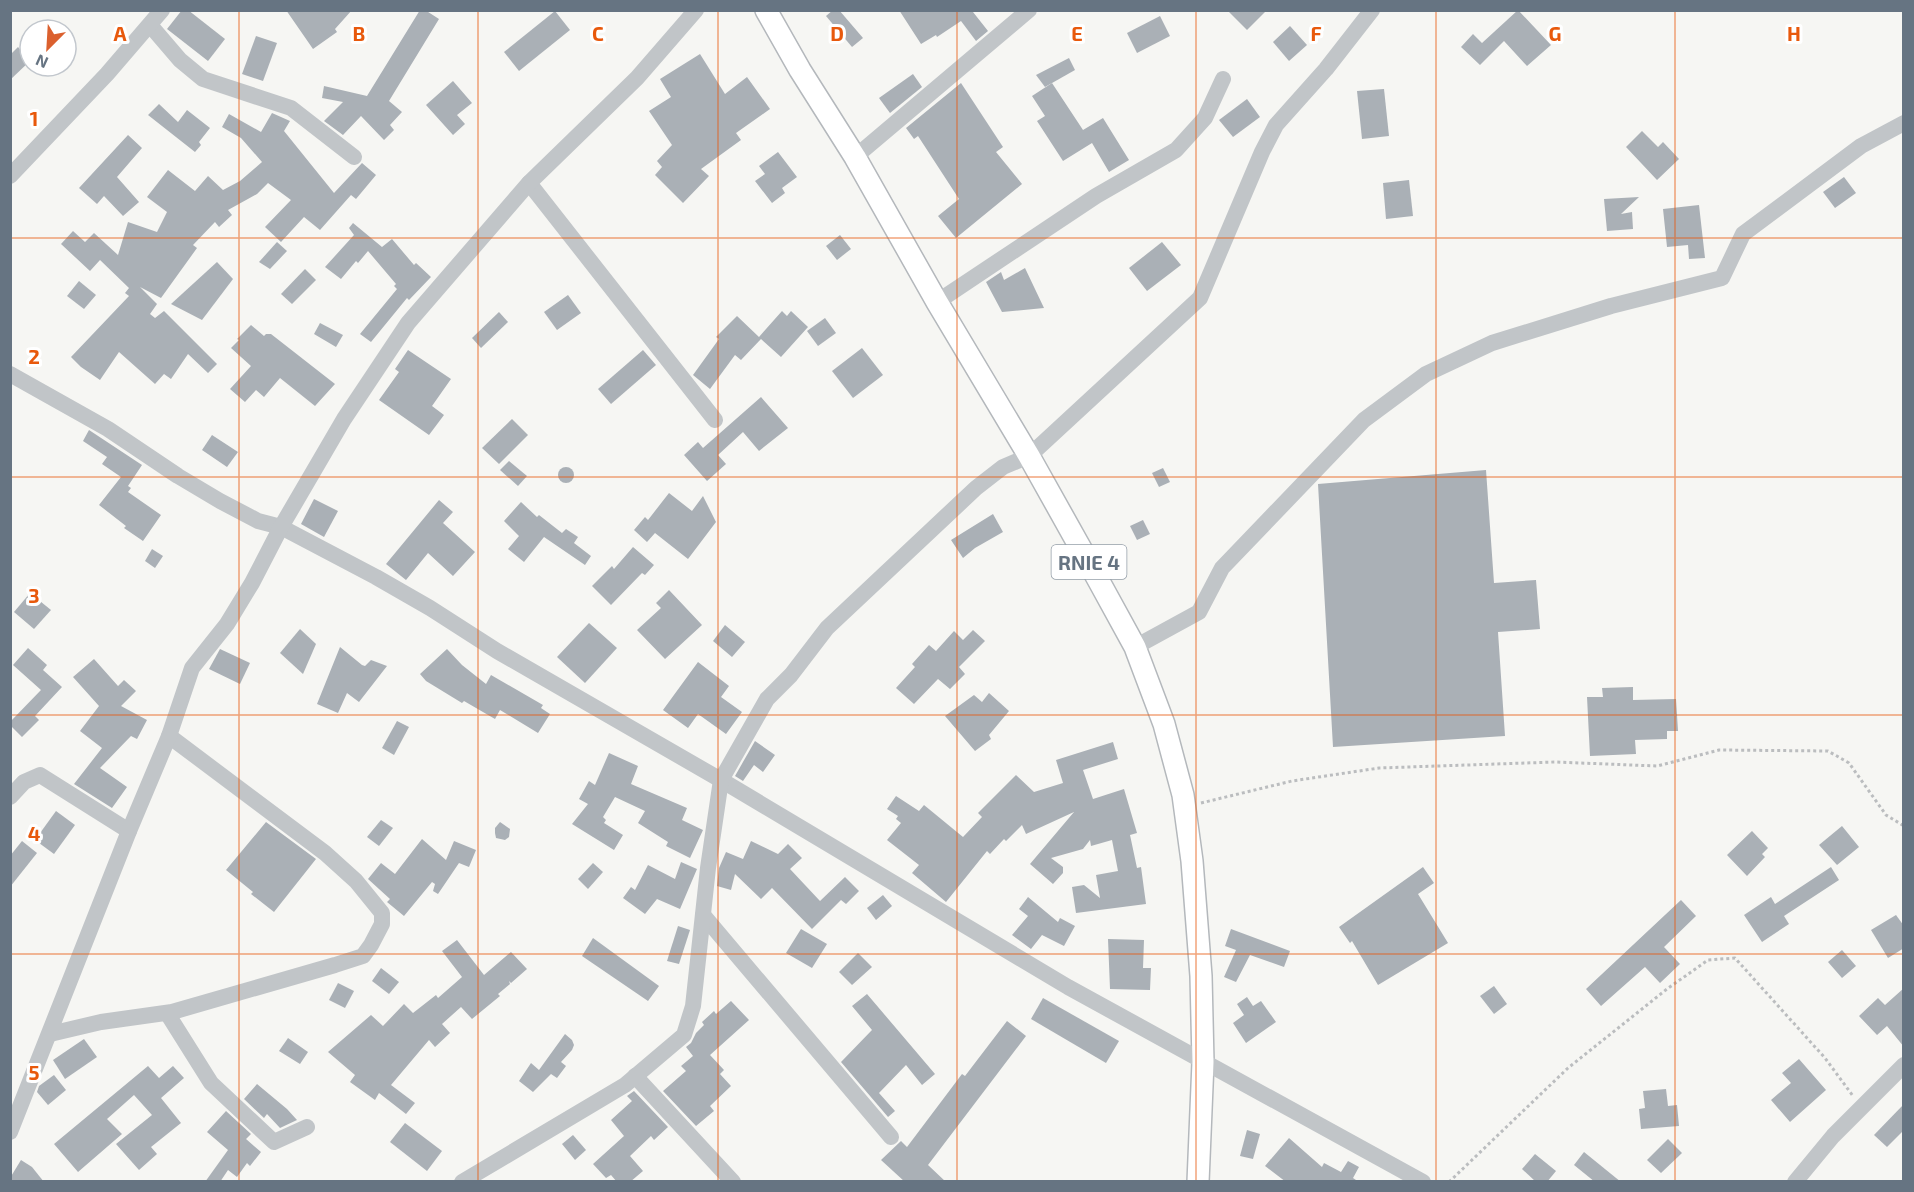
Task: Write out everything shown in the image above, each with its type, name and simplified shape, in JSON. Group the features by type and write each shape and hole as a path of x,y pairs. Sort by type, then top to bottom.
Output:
{"main road":[{"name":"RNIE 4","path":"766,10 800,70 855,157 937,302 1029,456 1135,647 1164,724 1185,806 1192,861 1201,976 1203,1062 1198,1182"}],"street":[{"path":"10,176 107,74 162,10"},
{"path":"10,1132 169,736 192,668 233,614 252,583 281,527 344,419 408,323 529,183 637,78 696,10"},
{"path":"855,157 1029,10"},
{"path":"462,1182 625,1085 684,1035 693,1006 702,915 721,780 767,699 791,675 827,628 976,488 1003,467 1029,456 1200,298 1262,152 1276,125 1326,69 1372,10"},
{"path":"150,24 180,60 203,79 291,108 354,157"},
{"path":"937,302 1096,196 1176,150 1204,118 1222,79"},
{"path":"1135,647 1199,612 1222,568 1364,420 1426,374 1492,343 1611,306 1722,279 1743,234 1861,147 1904,123"},
{"path":"529,183 715,420"},
{"path":"10,374 108,429 220,501 258,521 281,527 430,608 497,651 721,780 1068,987 1423,1182"},
{"path":"50,1034 101,1022 167,1013 363,956 382,924 382,913 356,881 325,853 169,736"},
{"path":"10,797 24,782 40,775 129,831"},
{"path":"702,915 891,1137"},
{"path":"167,1013 211,1083 274,1142 308,1127"},
{"path":"1795,1182 1833,1136 1904,1065"},
{"path":"635,1076 733,1182"}],"path":[{"path":"1185,806 1292,781 1379,768 1555,762 1657,766 1719,750 1828,751 1850,762 1886,815 1904,826"},
{"path":"1449,1182 1568,1068 1667,989 1708,960 1735,958 1825,1058 1862,1107"}],"building":[{"path":"182,10 188,10 225,39 208,61 167,29"},
{"path":"286,10 352,10 335,29 337,32 313,49"},
{"path":"420,10 425,10 439,19 389,101 402,112 390,125 394,130 384,140 361,116 343,135 324,121 343,102 322,98 324,86 367,96"},
{"path":"833,10 839,10 863,38 852,47 826,16"},
{"path":"899,10 976,10 973,12 988,31 976,41 961,21 937,37 936,35 921,44"},
{"path":"1227,10 1267,10 1247,30"},
{"path":"1518,10 1551,45 1527,66 1504,41 1480,65 1461,47 1473,34 1482,43"},
{"path":"555,11 570,30 519,71 504,52"},
{"path":"1160,16 1170,36 1137,53 1127,33"},
{"path":"1290,26 1307,45 1289,61 1273,42"},
{"path":"256,36 277,43 263,81 242,74"},
{"path":"18,47 18,72 10,80 10,55"},
{"path":"700,54 725,94 747,77 770,109 736,133 741,140 701,169 709,176 683,203 655,175 662,167 657,161 672,145 649,111 671,97 660,79"},
{"path":"1069,58 1075,70 1045,87 1036,75"},
{"path":"913,74 922,87 890,113 879,98"},
{"path":"453,81 472,103 457,115 465,124 453,135 426,105"},
{"path":"961,83 1003,147 996,152 1022,184 956,238 938,216 959,199 918,136 914,139 906,128"},
{"path":"1052,83 1083,130 1103,118 1129,160 1109,172 1092,143 1063,161 1037,121 1045,116 1032,96"},
{"path":"1384,89 1389,136 1362,139 1357,91"},
{"path":"1247,99 1260,117 1233,137 1219,120"},
{"path":"159,104 178,122 187,110 210,128 199,142 201,145 195,152 148,115"},
{"path":"272,113 290,121 284,131 334,193 362,163 376,175 356,199 351,195 320,230 304,217 281,242 265,227 291,200 268,183 257,194 228,210 232,215 219,227 215,222 193,245 197,248 161,298 140,287 157,304 150,314 155,318 164,311 217,364 208,373 188,354 171,379 164,374 155,384 119,352 100,380 81,367 71,357 129,296 125,293 129,288 100,260 90,271 61,244 73,231 85,242 94,233 118,255 128,222 157,232 167,212 147,197 168,170 195,191 208,176 223,190 240,181 262,162 241,138 222,127 229,114 261,132"},
{"path":"1642,131 1658,147 1663,142 1679,159 1657,180 1626,147"},
{"path":"128,135 142,148 117,177 139,202 123,216 104,196 97,204 79,188"},
{"path":"778,152 797,177 782,188 785,193 772,203 755,181 765,174 759,166"},
{"path":"1844,177 1856,193 1835,208 1823,192"},
{"path":"1409,180 1413,216 1386,219 1383,183"},
{"path":"1639,197 1621,214 1632,212 1633,229 1607,231 1604,199"},
{"path":"1699,205 1705,258 1689,259 1688,245 1667,247 1663,209"},
{"path":"353,223 382,247 392,239 414,265 416,263 431,277 409,300 407,298 371,342 360,334 397,289 394,286 396,284 368,251 341,279 325,267 354,235 349,228"},
{"path":"840,235 851,249 837,260 826,246"},
{"path":"277,242 287,251 270,269 259,262"},
{"path":"1162,242 1181,265 1147,291 1129,268"},
{"path":"217,262 233,279 202,320 171,304"},
{"path":"1025,268 1044,308 1002,312 986,282 1001,272 1004,280"},
{"path":"305,269 316,280 292,304 281,294"},
{"path":"79,281 96,295 84,309 67,296"},
{"path":"568,295 581,313 557,330 544,312"},
{"path":"782,311 787,316 791,311 808,327 781,357 761,339 741,360 735,355 710,389 693,375 719,339 716,337 737,316 759,337"},
{"path":"499,312 508,322 481,348 472,338"},
{"path":"825,318 836,333 818,346 807,331"},
{"path":"320,323 343,335 336,347 314,334"},
{"path":"251,325 264,336 271,334 335,384 315,406 280,378 264,397 256,390 245,402 230,389 251,366 231,348"},
{"path":"862,348 883,375 853,398 832,371"},
{"path":"408,350 451,379 432,406 444,415 429,435 379,400 399,372 395,369"},
{"path":"643,350 656,365 611,404 598,389"},
{"path":"761,397 788,428 759,451 743,432 718,455 726,464 707,481 684,455 698,442 703,448"},
{"path":"512,419 528,435 499,464 482,448"},
{"path":"89,430 142,465 128,486 131,488 128,492 161,515 143,541 124,528 126,526 99,505 121,477 102,464 107,457 83,441"},
{"path":"212,435 238,452 227,467 202,450"},
{"path":"509,461 527,476 518,486 500,470"},
{"path":"563,467 569,467 574,475 572,481 563,483 558,478 558,472"},
{"path":"1163,468 1170,482 1159,487 1152,473"},
{"path":"1486,470 1494,583 1536,580 1540,629 1498,632 1505,736 1333,747 1318,484"},
{"path":"669,493 692,511 703,496 716,522 688,559 655,533 647,542 634,530 645,517 648,520"},
{"path":"314,499 338,511 324,537 301,524"},
{"path":"439,500 453,512 443,523 475,552 453,576 428,553 406,580 386,564"},
{"path":"521,502 537,517 539,515 562,533 566,529 578,537 574,543 591,556 585,565 544,537 524,562 508,549 519,536 504,521"},
{"path":"993,514 1003,532 975,548 963,558 951,540"},
{"path":"1143,520 1150,534 1137,540 1130,526"},
{"path":"633,547 654,565 645,575 642,573 611,605 592,586 612,566 614,569"},
{"path":"152,549 163,556 155,568 145,561"},
{"path":"669,590 702,625 665,659 637,630 661,608 656,603"},
{"path":"30,593 51,610 34,629 14,612"},
{"path":"589,623 617,648 585,683 557,657"},
{"path":"725,625 745,642 732,657 713,641"},
{"path":"300,629 316,644 303,674 280,653"},
{"path":"973,630 985,641 959,667 965,674 950,689 938,679 914,704 896,688 915,667 912,664 929,645 936,651 954,631 963,640"},
{"path":"340,647 362,665 365,666 371,660 387,666 359,702 347,693 338,713 317,704"},
{"path":"28,648 47,665 43,670 62,687 35,716 39,720 22,737 10,725 10,722 41,690 13,665"},
{"path":"220,649 250,663 240,684 209,669"},
{"path":"447,649 462,665 486,684 491,675 543,705 541,708 550,714 538,733 500,710 495,719 464,701 462,703 426,681 420,674"},
{"path":"94,659 118,686 124,680 136,691 121,706 147,720 137,739 131,736 100,768 127,787 112,808 74,784 102,748 80,731 99,706 73,677"},
{"path":"698,662 729,686 721,697 742,712 726,734 698,714 688,728 663,710"},
{"path":"1633,687 1633,700 1676,699 1678,731 1667,731 1667,739 1635,740 1636,754 1590,756 1587,697 1603,697 1602,688"},
{"path":"989,693 1009,711 989,735 991,739 975,751 945,716 974,695 982,702"},
{"path":"397,721 409,727 394,755 382,748"},
{"path":"755,741 775,755 763,772 754,765 743,781 735,776"},
{"path":"1113,742 1118,759 1083,770 1093,799 1124,789 1137,833 1130,835 1137,868 1141,867 1146,904 1076,913 1072,887 1084,885 1100,898 1096,875 1118,871 1112,840 1091,846 1090,840 1083,849 1051,858 1063,867 1063,873 1053,884 1030,864 1074,812 1026,834 1022,825 990,854 987,851 946,902 912,873 919,865 887,840 901,823 896,819 898,816 887,809 896,796 919,811 924,805 963,837 982,817 978,813 1016,775 1034,792 1063,783 1056,760"},
{"path":"609,753 638,766 631,784 687,808 682,820 703,830 690,858 666,846 668,842 638,823 645,811 615,797 603,817 606,820 604,823 623,835 614,850 572,824 588,804 579,799 589,781 595,785"},
{"path":"56,811 75,825 54,854 35,840"},
{"path":"381,820 393,828 379,846 367,837"},
{"path":"266,822 316,859 274,912 226,870"},
{"path":"500,822 510,829 509,837 505,840 496,838 495,828"},
{"path":"1842,826 1859,847 1837,865 1819,845"},
{"path":"1752,831 1768,848 1762,854 1765,857 1747,876 1727,855"},
{"path":"422,839 446,860 454,841 476,850 469,867 459,863 438,894 433,891 435,884 432,882 404,916 387,902 390,899 368,879 381,863 395,874"},
{"path":"22,841 37,853 10,887 10,856"},
{"path":"751,841 778,854 788,844 802,858 790,869 820,901 845,877 859,891 846,904 841,900 812,929 772,888 761,899 735,874 731,890 717,886 719,868 726,852 743,859"},
{"path":"681,862 697,869 680,909 657,899 645,914 623,898 631,887 635,890 648,865 675,879"},
{"path":"593,863 603,872 588,889 578,879"},
{"path":"1423,867 1434,883 1418,894 1448,943 1378,985 1352,941 1350,943 1339,927"},
{"path":"1831,867 1839,880 1784,916 1789,924 1762,942 1744,915 1771,897 1775,904"},
{"path":"883,895 892,906 876,920 867,908"},
{"path":"1028,897 1058,922 1060,918 1075,926 1064,946 1042,935 1031,949 1012,935 1028,916 1019,909"},
{"path":"1681,900 1696,916 1664,947 1680,964 1660,983 1645,967 1601,1006 1586,989"},
{"path":"1896,915 1904,926 1904,948 1888,958 1871,930"},
{"path":"678,926 690,930 679,964 667,961"},
{"path":"801,929 827,944 812,968 786,953"},
{"path":"1231,929 1290,951 1284,967 1250,955 1236,982 1224,977 1236,950 1225,946"},
{"path":"593,938 659,986 648,1001 582,956"},
{"path":"1108,939 1144,940 1143,968 1151,968 1150,990 1110,989"},
{"path":"457,940 484,975 511,952 527,969 511,983 509,981 510,984 498,994 500,996 472,1019 461,1007 442,1024 450,1033 435,1047 429,1040 391,1085 415,1103 406,1114 379,1093 375,1100 350,1082 355,1075 328,1052 371,1015 383,1026 404,1004 413,1013 436,995 438,998 462,977 442,951"},
{"path":"1842,950 1856,966 1842,978 1828,962"},
{"path":"858,953 872,967 852,985 839,972"},
{"path":"381,968 399,982 389,994 372,981"},
{"path":"338,983 354,991 345,1008 329,1000"},
{"path":"1494,986 1507,1004 1494,1014 1480,996"},
{"path":"1904,988 1904,1047 1887,1026 1877,1035 1859,1016 1878,998 1885,1005"},
{"path":"867,994 935,1074 922,1085 906,1065 879,1093 895,1111 888,1117 841,1062 872,1030 852,1006"},
{"path":"1247,997 1253,1006 1261,1001 1276,1022 1246,1043 1233,1023 1244,1015 1237,1004"},
{"path":"1043,998 1119,1041 1106,1063 1031,1019"},
{"path":"731,1001 749,1020 710,1055 724,1070 720,1074 731,1086 710,1106 714,1111 696,1126 663,1091 686,1071 681,1066 693,1056 686,1047 704,1025 702,1022 714,1011 716,1014"},
{"path":"1007,1021 1026,1036 928,1165 946,1182 905,1182 881,1160 901,1141 907,1147 962,1074 965,1076"},
{"path":"565,1034 574,1045 561,1062 566,1066 557,1078 551,1074 533,1092 519,1081 531,1063 539,1070"},
{"path":"288,1038 308,1052 300,1064 279,1051"},
{"path":"84,1039 97,1057 65,1079 53,1060"},
{"path":"1799,1059 1826,1090 1790,1122 1771,1100 1791,1083 1782,1073"},
{"path":"148,1066 159,1078 173,1066 184,1078 161,1098 181,1123 151,1147 157,1154 139,1170 116,1144 152,1115 134,1095 107,1119 122,1134 78,1172 54,1144"},
{"path":"54,1075 66,1090 48,1105 37,1092 39,1086"},
{"path":"257,1084 297,1120 280,1128 267,1114 264,1118 244,1099"},
{"path":"1666,1089 1668,1106 1677,1105 1679,1126 1641,1129 1639,1109 1645,1108 1643,1091"},
{"path":"634,1091 668,1127 654,1140 651,1136 630,1156 643,1171 630,1182 617,1182 611,1175 606,1178 593,1164 624,1136 611,1120 632,1101 627,1096"},
{"path":"1904,1104 1904,1130 1887,1147 1874,1135"},
{"path":"226,1111 251,1134 246,1139 261,1152 250,1166 247,1163 237,1177 228,1170 220,1182 205,1182 228,1150 207,1132"},
{"path":"405,1123 442,1151 427,1171 390,1142"},
{"path":"1247,1130 1260,1134 1253,1159 1240,1156"},
{"path":"573,1135 586,1150 575,1160 562,1144"},
{"path":"1289,1138 1322,1167 1324,1163 1341,1172 1348,1161 1359,1167 1353,1178 1359,1182 1286,1182 1265,1166"},
{"path":"1668,1139 1682,1153 1661,1173 1647,1160"},
{"path":"1584,1152 1621,1182 1595,1182 1574,1165"},
{"path":"1535,1154 1556,1171 1547,1182 1536,1182 1522,1169"},
{"path":"21,1160 32,1167 44,1182 10,1182"}]}
